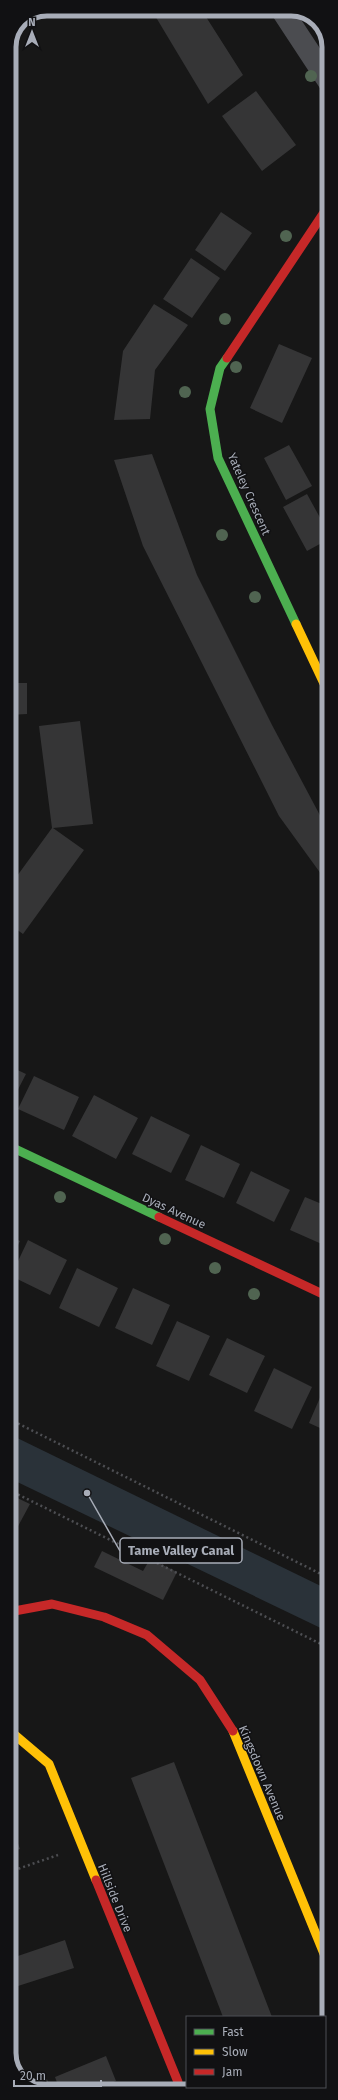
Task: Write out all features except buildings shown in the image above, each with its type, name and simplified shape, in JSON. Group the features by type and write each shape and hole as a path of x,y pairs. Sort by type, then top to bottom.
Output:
{"street":[{"path":"286,16 322,71"},
{"name":"Yateley Crescent","path":"322,215 220,368 210,409 218,458 322,679"},
{"name":"Dyas Avenue","path":"16,1149 322,1294"},
{"name":"Kingsdown Avenue","path":"16,1611 52,1604 104,1617 148,1635 200,1680 236,1736 322,1949"},
{"name":"Hillside Drive","path":"16,1736 48,1764 178,2084"}],"path":[{"path":"16,1423 322,1575"},
{"path":"16,1493 322,1645"},
{"path":"16,1870 82,1848"}],"shaded area":[{"path":"16,1437 322,1587 322,1629 16,1481"}],"traffic: fast":[{"path":"227,358 220,368 210,409 218,458 296,624"},
{"path":"16,1149 159,1217"}],"traffic: slow":[{"path":"296,624 322,679"},
{"path":"233,1731 322,1949"},
{"path":"16,1736 49,1764 96,1880"}],"traffic: jam":[{"path":"227,358 322,216"},
{"path":"159,1217 322,1294"},
{"path":"16,1611 52,1604 104,1617 147,1635 200,1680 233,1731"},
{"path":"96,1880 178,2084"}],"place":[{"name":"Tame Valley Canal","path":"87,1493"}]}
